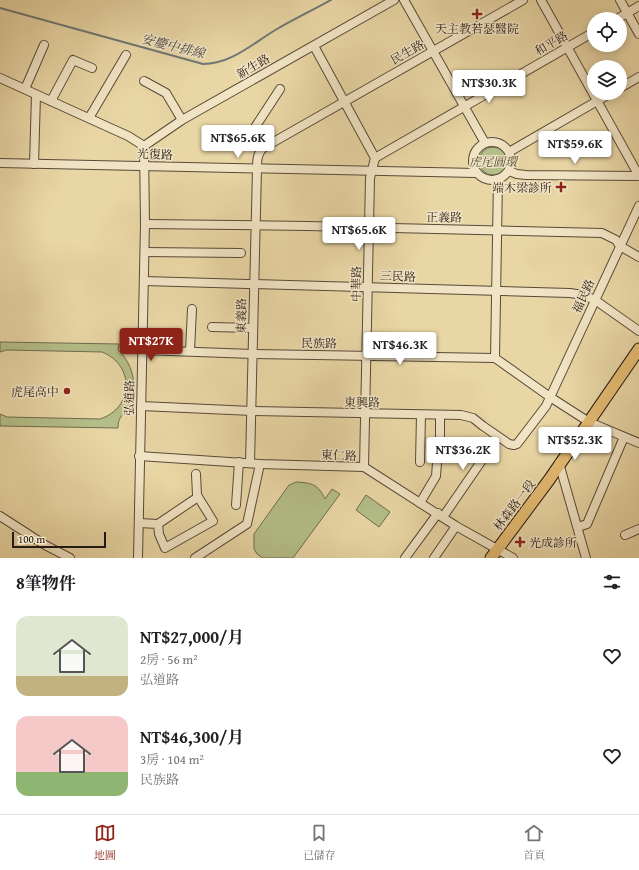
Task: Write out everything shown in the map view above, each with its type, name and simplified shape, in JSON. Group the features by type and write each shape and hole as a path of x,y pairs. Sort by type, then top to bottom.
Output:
{"main road":[{"name":"林森路一段","path":"491,558 549,480 559,463 639,349"}],"street":[{"name":"新生路","path":"144,146 182,120 394,0"},
{"path":"404,0 485,143"},
{"name":"民生路","path":"263,148 523,0"},
{"path":"509,171 526,175 639,176 540,0"},
{"path":"620,0 626,12"},
{"path":"639,6 627,13 639,34"},
{"name":"和平路","path":"375,158 587,36"},
{"path":"25,89 44,46"},
{"path":"314,46 375,158"},
{"path":"89,118 126,55"},
{"path":"51,101 73,60 92,68"},
{"path":"0,78 128,136 144,146 144,166"},
{"path":"627,84 639,78"},
{"path":"144,81 166,93 182,120"},
{"path":"263,148 248,138 280,89"},
{"path":"34,164 36,94"},
{"path":"509,152 597,101"},
{"path":"476,173 473,165 475,152 485,143 496,142 502,144 509,152 512,159 509,171 498,179 495,358 550,397 589,422 639,443"},
{"name":"東義路","path":"250,463 257,169 258,154 263,148"},
{"name":"中華路","path":"364,467 370,178 375,158"},
{"name":"光復路","path":"0,163 476,173 489,180 498,179"},
{"name":"弘道路","path":"138,558 145,252 144,166"},
{"name":"福民路","path":"550,397 639,206"},
{"name":"正義路","path":"145,224 602,233 616,240 620,246 639,257"},
{"path":"145,252 241,253"},
{"name":"三民路","path":"144,281 570,293 583,295 595,300 639,331"},
{"path":"190,351 192,309"},
{"path":"212,327 253,328"},
{"name":"民族路","path":"142,350 253,354 495,358"},
{"name":"東興路","path":"141,406 252,411 461,415 473,418 509,444 517,444 546,406 550,397"},
{"path":"420,462 421,415"},
{"path":"440,415 440,443"},
{"path":"405,558 440,515 498,437"},
{"path":"578,528 587,524 624,437"},
{"name":"東仁路","path":"140,456 260,464 364,467 456,526 498,548 513,558"},
{"path":"236,505 239,462"},
{"path":"420,503 436,476 437,463"},
{"path":"559,463 586,558"},
{"path":"195,558 247,524 260,464"},
{"path":"158,524 158,534 165,548 213,521 197,495 196,474"},
{"path":"139,523 158,524 198,497"},
{"path":"0,516 45,545 70,558"},
{"path":"434,558 456,526"},
{"path":"624,535 639,530"}],"green space":[{"name":"虎尾圓環","path":"493,147 503,151 507,161 503,171 493,175 483,171 479,161 483,151"},
{"path":"0,342 119,344 118,350 128,363 134,385 131,401 120,419 118,428 0,426 0,414 7,417 100,419 111,413 119,406 124,396 126,386 125,376 120,366 113,358 102,352 7,350 0,352"},
{"path":"296,482 314,485 320,490 325,499 332,489 340,494 293,558 263,558 257,554 254,549 254,534 289,485"},
{"path":"366,495 390,512 379,527 356,510"}],"waterway":[{"name":"安慶中排線","path":"0,8 203,64 214,63 233,57 277,29 331,0"}],"place":[{"name":"天主教若瑟醫院","path":"477,14"},
{"name":"端木梁診所","path":"561,187"},
{"name":"虎尾高中","path":"67,391"},
{"name":"光成診所","path":"520,542"}]}
